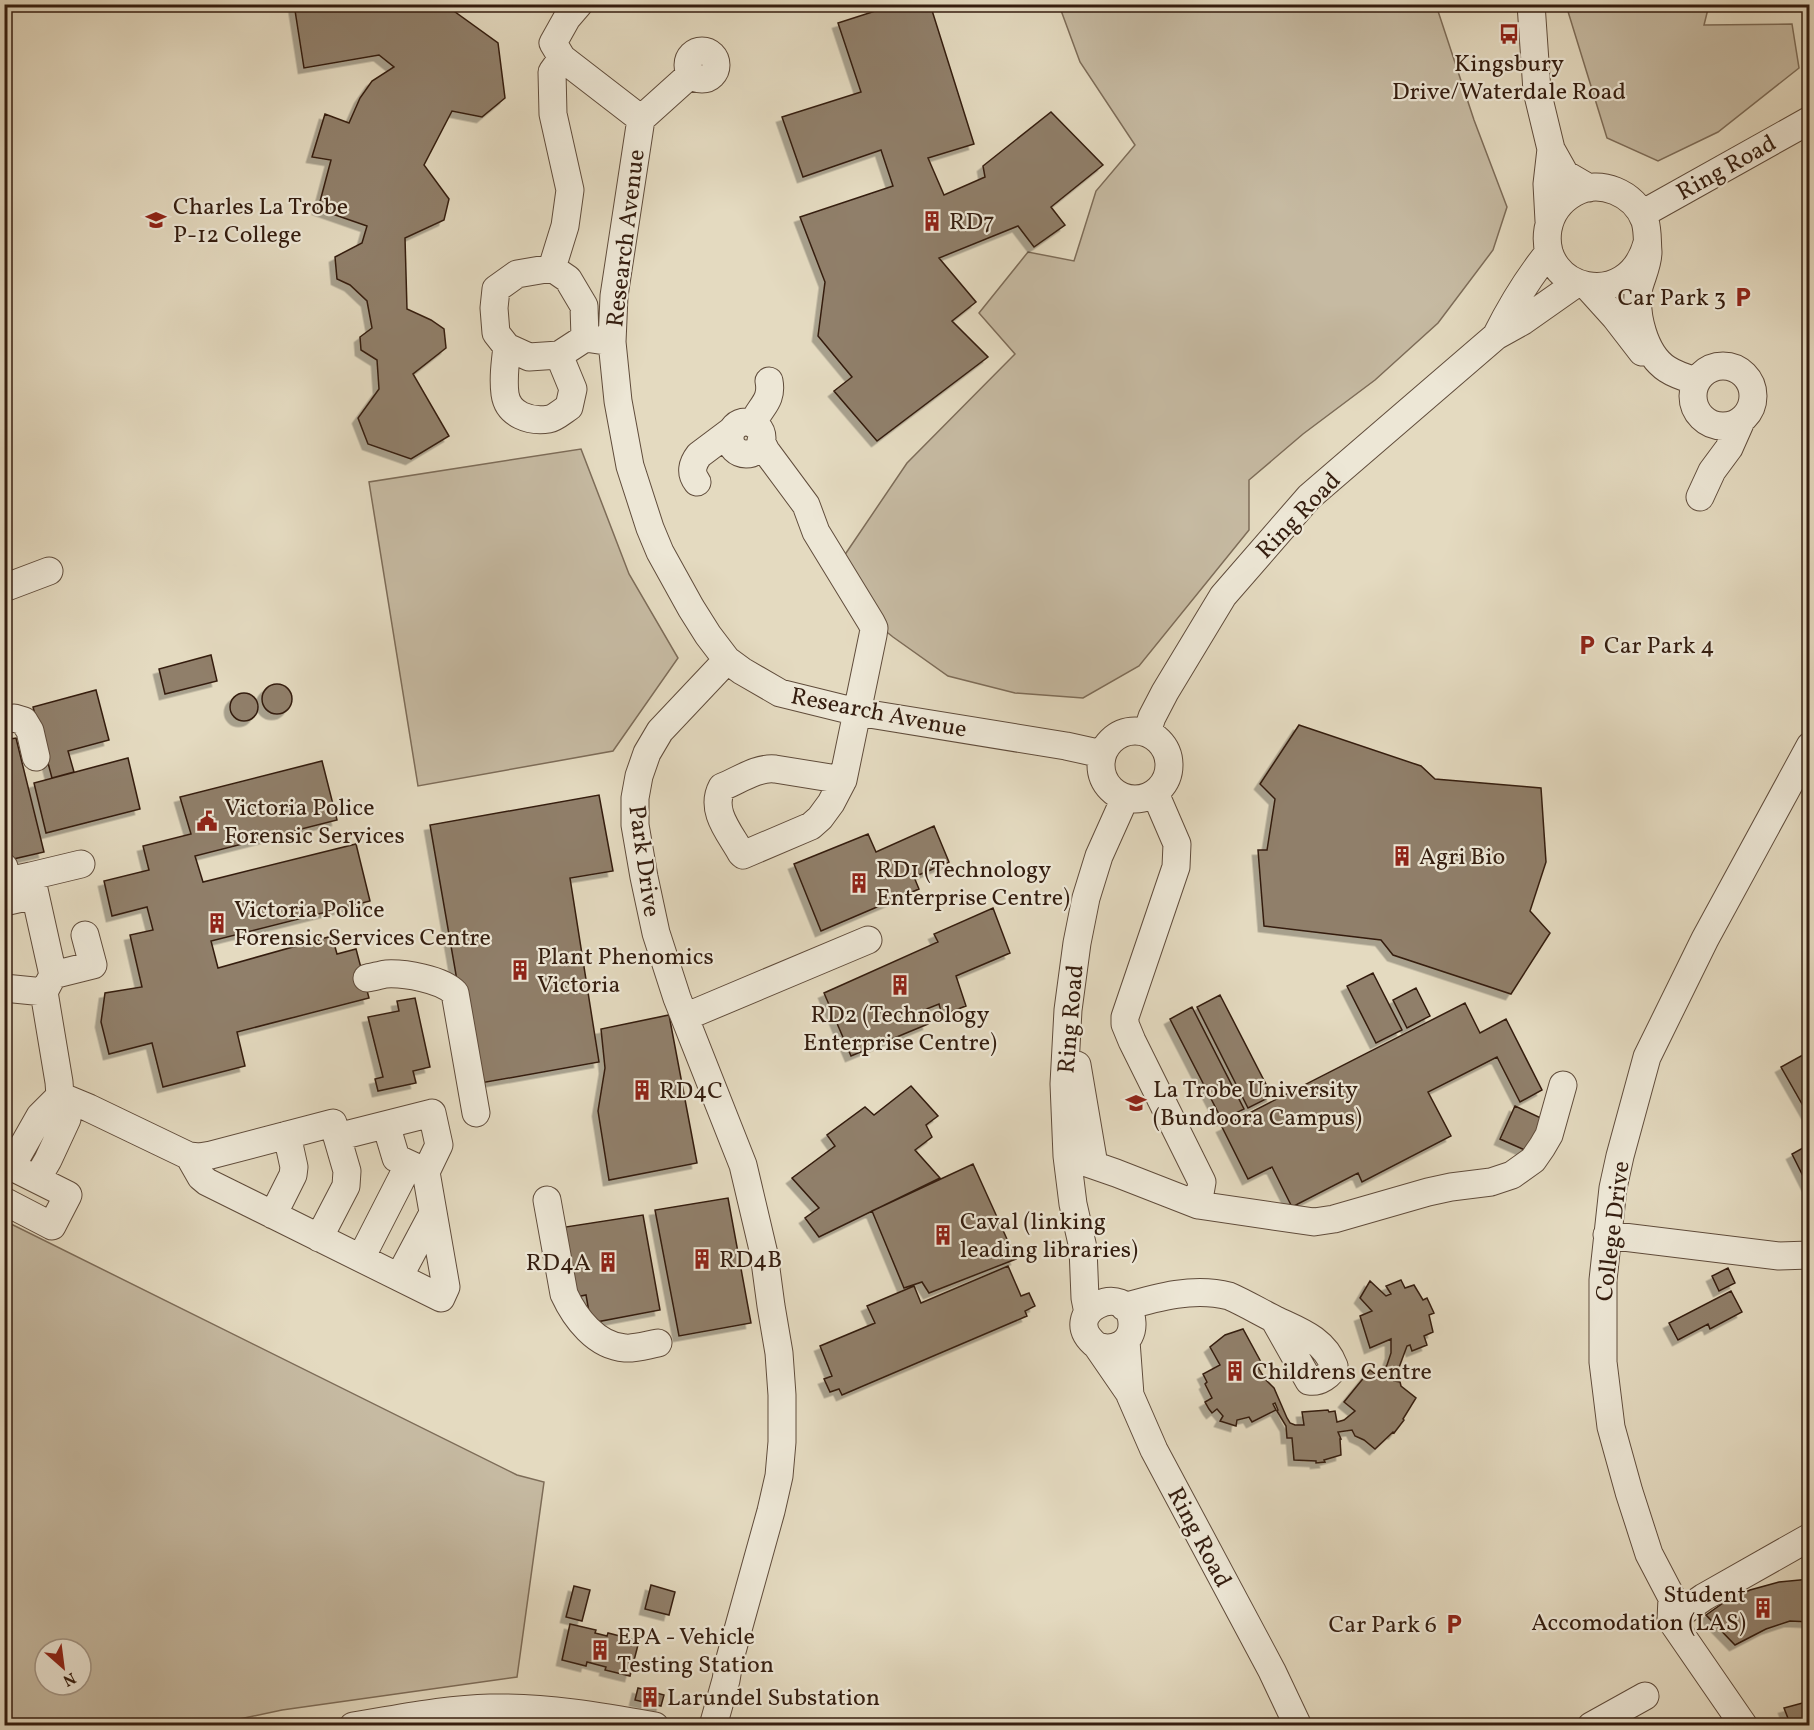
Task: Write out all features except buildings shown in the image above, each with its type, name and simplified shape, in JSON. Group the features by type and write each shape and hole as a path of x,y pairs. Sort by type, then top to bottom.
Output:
{"street":[{"path":"579,4 567,18 553,43 562,58 641,120 691,74"},
{"path":"1531,4 1537,91 1551,149 1565,174 1589,188"},
{"path":"552,268 566,226 570,190 553,114 552,72 562,58"},
{"name":"Research Avenue","path":"641,120 614,296 612,342 618,401 630,466 650,528 660,552 708,635 727,660 780,693 849,710 1102,754"},
{"name":"Ring Road","path":"1642,214 1809,120"},
{"path":"1549,221 1565,199 1589,188 1610,188 1629,198 1646,223 1648,256 1638,289 1638,317 1643,336 1661,364 1680,376 1695,394 1706,422 1729,423 1749,412 1753,396 1750,384 1743,374 1732,368 1720,366 1707,370 1695,394 1680,399 1615,317 1582,285 1565,275 1555,265 1549,252 1547,237 1549,221 1547,184 1551,149"},
{"path":"1582,285 1601,287 1626,278 1643,257 1647,243"},
{"name":"Ring Road","path":"1496,336 1511,306 1549,252"},
{"path":"585,338 584,306 568,279 552,268 517,274 496,289 494,308 496,333 507,347 529,357 559,355 585,338 612,342"},
{"name":"Ring Road","path":"1147,732 1165,692 1223,596 1309,497 1496,336 1582,285"},
{"path":"507,347 504,369 505,397 512,409 523,418 551,419 569,407 573,388 559,355"},
{"path":"769,381 770,396 757,413 748,438 755,461 790,508 804,537 853,613 856,626 849,710 834,787"},
{"path":"1700,497 1712,471 1717,446 1729,423"},
{"path":"697,482 692,471 699,455 748,438"},
{"path":"4,588 49,571"},
{"name":"Park Drive","path":"713,1725 779,1476 782,1395 779,1353 764,1254 743,1165 668,973 651,908 636,825 635,798 639,776 647,753 660,731 727,660"},
{"path":"4,720 19,718 27,725 36,757"},
{"path":"1136,730 1147,732 1163,745 1168,755 1167,776 1155,793 1135,799 1125,798 1115,793 1102,776 1100,765 1102,754 1107,744 1115,736 1136,730"},
{"name":"College Drive","path":"1744,1725 1671,1620 1672,1598 1649,1554 1629,1492 1611,1427 1603,1362 1603,1280 1607,1235 1620,1156 1647,1057 1705,939 1809,746"},
{"path":"1155,793 1177,844 1176,867 1125,1017 1125,1024 1202,1182 1198,1205"},
{"name":"Ring Road","path":"1088,1313 1085,1298 1083,1248 1073,1204 1067,1156 1064,1084 1068,1010 1086,898 1099,856 1125,798"},
{"path":"4,902 33,885 81,864"},
{"path":"4,867 8,881 33,885"},
{"path":"33,885 48,983 60,1096 67,1119 48,1161 48,1185"},
{"path":"4,988 48,983 93,965 85,935"},
{"path":"685,1017 868,940"},
{"path":"367,978 385,974 434,981 455,993 476,1115 435,1127"},
{"path":"1067,1029 1079,1072 1094,1165"},
{"path":"1067,1156 1198,1205 1314,1222 1334,1219 1428,1192 1503,1179 1524,1168 1533,1160 1549,1135 1563,1085"},
{"path":"60,1096 89,1107 189,1156 199,1157 333,1123 348,1179 319,1238"},
{"path":"4,1201 52,1226 68,1195 8,1165 40,1116 60,1096"},
{"path":"337,1137 432,1113 439,1145 417,1168 361,1258"},
{"path":"273,1215 293,1175 294,1167 287,1135"},
{"path":"189,1156 201,1177 207,1182 441,1298 446,1287 433,1213 417,1168 396,1158 390,1138"},
{"path":"547,1200 564,1294 580,1323 614,1346 626,1348 658,1343"},
{"path":"399,1277 433,1213"},
{"path":"1607,1235 1779,1256 1809,1255"},
{"name":"Ring Road","path":"1083,1248 1125,1321 1130,1395 1154,1450 1272,1671 1298,1725"},
{"path":"1125,1321 1178,1295 1203,1292 1229,1296 1274,1319"},
{"path":"1097,1346 1104,1348 1119,1346 1125,1321 1112,1301 1098,1303 1088,1313 1084,1328 1086,1335 1097,1346 1130,1395"},
{"path":"1671,1620 1704,1597 1809,1537"},
{"path":"1591,1725 1645,1696"},
{"path":"353,1725 450,1711 490,1708 582,1713 655,1725"}],"shaded area":[{"path":"1059,5 1436,5 1474,120 1507,207 1493,250 1438,323 1375,380 1303,434 1249,480 1249,530 1139,666 1083,698 1015,693 948,676 852,604 844,556 907,463 1015,354 979,313 1028,252 1074,261 1096,191 1135,145 1080,62"},
{"path":"1566,5 1709,5 1704,25 1792,24 1799,68 1718,132 1658,161 1607,138"},
{"path":"581,449 629,574 678,658 613,751 418,786 369,482"},
{"path":"5,1221 517,1475 544,1482 517,1677 282,1710 211,1725 7,1725 4,1719"}],"place":[{"name":"Kingsbury Drive/Waterdale Road","path":"1509,34"},
{"name":"Charles La Trobe P-12 College","path":"156,220"},
{"name":"RD7","path":"932,221"},
{"name":"Car Park 3","path":"1743,297"},
{"name":"Car Park 4","path":"1587,645"},
{"name":"Victoria Police Forensic Services","path":"207,821"},
{"name":"Agri Bio","path":"1402,856"},
{"name":"RD1 (Technology Enterprise Centre)","path":"859,883"},
{"name":"Victoria Police Forensic Services Centre","path":"217,923"},
{"name":"Plant Phenomics Victoria","path":"520,970"},
{"name":"RD2 (Technology Enterprise Centre)","path":"900,985"},
{"name":"RD4C","path":"642,1090"},
{"name":"La Trobe University (Bundoora Campus)","path":"1136,1103"},
{"name":"Caval (linking leading libraries)","path":"943,1235"},
{"name":"RD4B","path":"702,1259"},
{"name":"RD4A","path":"608,1262"},
{"name":"Childrens Centre","path":"1235,1371"},
{"name":"Student Accomodation (LAS)","path":"1763,1608"},
{"name":"Car Park 6","path":"1454,1624"},
{"name":"EPA - Vehicle Testing Station","path":"600,1650"},
{"name":"Larundel Substation","path":"650,1697"}]}
